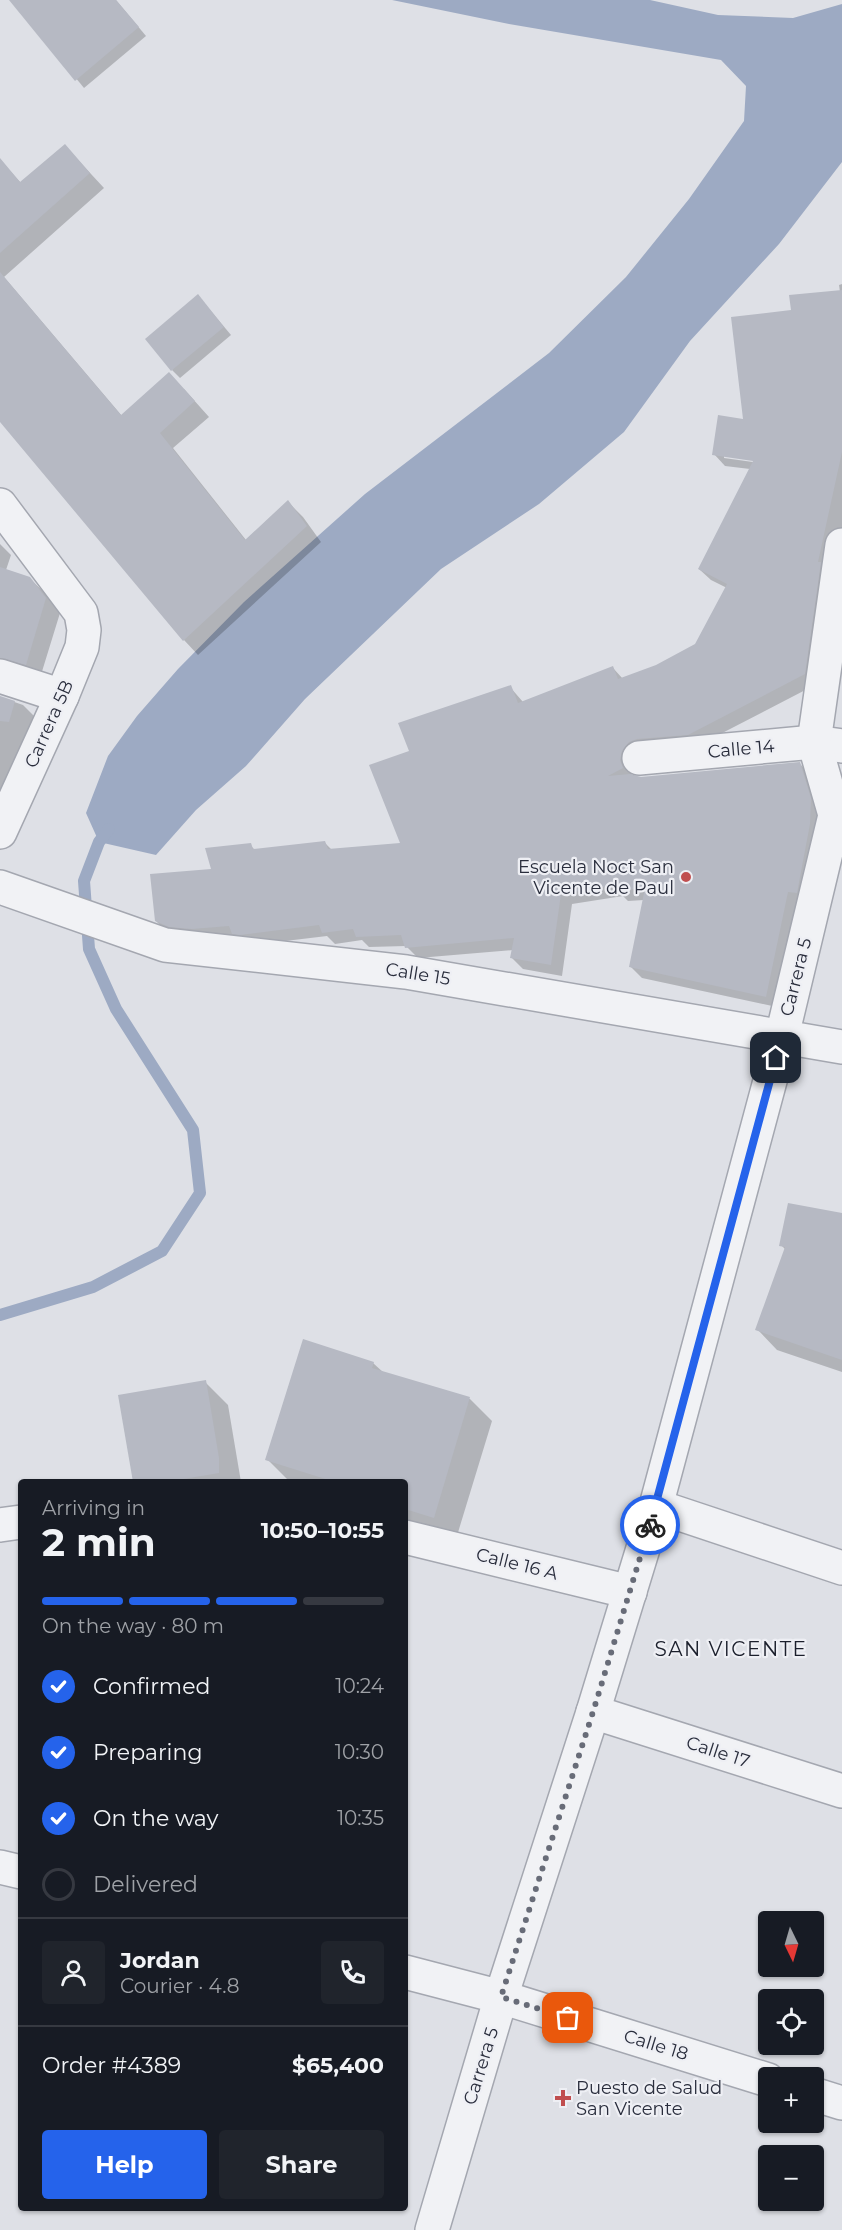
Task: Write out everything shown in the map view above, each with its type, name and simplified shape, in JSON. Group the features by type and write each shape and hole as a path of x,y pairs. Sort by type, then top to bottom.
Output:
{"street":[{"name":"Carrera 5B","path":"0,505 81,613 84,630 82,647 62,696 0,832"},
{"name":"Carrera 5","path":"432,2230 501,1997 593,1712 656,1506 782,1036 835,815 828,744 842,545"},
{"path":"0,676 62,696"},
{"name":"Calle 14","path":"639,758 828,744"},
{"name":"Calle 15","path":"14,891 165,945 406,972 842,1047"},
{"path":"656,1506 842,1569"},
{"path":"0,1525 18,1522"},
{"name":"Calle 16 A","path":"408,1538 630,1592"},
{"name":"Calle 17","path":"593,1712 842,1791"},
{"path":"0,1867 18,1871"},
{"name":"Calle 18","path":"408,1973 501,1997 758,2077"},
{"path":"824,2097 842,2103"}],"water":[{"path":"392,0 650,0 718,15 793,18 842,4 842,162 779,244 690,341 624,432 539,504 441,569 305,699 246,766 196,810 156,855 99,842 86,813 108,756 137,716 178,669 244,602 365,494 549,353 626,277 689,199 744,121 746,86 721,60 509,24"}],"building":[{"path":"9,0 116,0 139,27 75,81"},
{"path":"65,144 90,173 0,253 0,158 20,182"},
{"path":"0,272 121,415 169,372 195,401 160,433 245,540 288,500 307,526 183,641 0,422"},
{"path":"842,290 842,452 818,562 821,562 805,674 688,735 637,739 629,742 622,751 620,760 623,768 608,776 630,774 641,777 800,762 811,798 810,824 797,893 788,892 766,997 629,967 645,888 616,891 615,885 561,894 551,965 510,958 514,938 405,948 401,935 356,937 353,929 322,933 319,925 240,935 232,934 229,926 192,929 169,927 155,921 150,874 211,869 205,848 251,843 253,849 325,841 328,849 400,843 369,765 409,751 398,723 511,685 518,703 613,666 618,679 656,665 695,644 727,584 698,569 753,461 712,455 718,415 743,419 731,317 791,310 789,295"},
{"path":"198,294 224,327 171,371 145,339"},
{"path":"0,567 30,577 46,598 26,665 0,658"},
{"path":"0,696 15,701 9,722 0,721"},
{"path":"788,1203 842,1213 842,1360 755,1330 785,1247 779,1246"},
{"path":"303,1339 374,1362 372,1368 470,1397 434,1518 408,1510 408,1479 325,1479 265,1460"},
{"path":"206,1380 219,1458 219,1473 184,1479 132,1479 118,1395"}],"waterway":[{"path":"0,1315 93,1287 162,1251 200,1193 193,1130 116,1009 89,949 84,881 99,842 109,829"}],"way so far":[{"path":"568,2018 501,1997 593,1712 650,1525"}],"place":[{"name":"Escuela Noct San Vicente de Paul","path":"686,877"},
{"name":"Puesto de Salud San Vicente","path":"563,2098"}],"district":[{"name":"SAN VICENTE","path":"731,1649"}],"route":[{"path":"650,1525 776,1058"}]}
